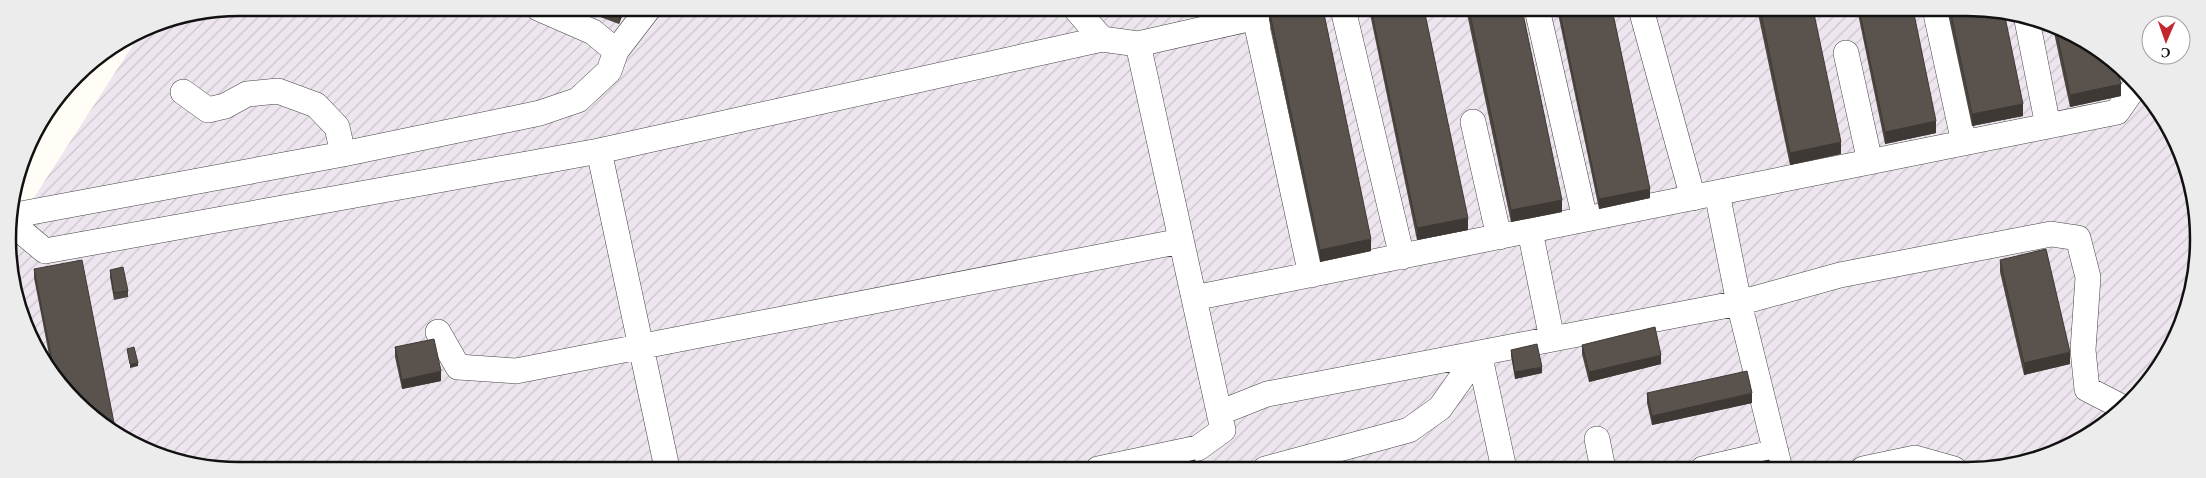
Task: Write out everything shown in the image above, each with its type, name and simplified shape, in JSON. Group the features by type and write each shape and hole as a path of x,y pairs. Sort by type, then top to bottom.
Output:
{"lane":[{"path":"556,16 593,32 616,51"},
{"path":"18,215 343,154 540,113 578,100 609,71 616,51 643,16"},
{"path":"1082,16 1102,39"},
{"path":"17,227 45,251 599,151 1102,39 1138,44 1260,16"},
{"path":"1345,16 1402,257"},
{"path":"1539,16 1585,219"},
{"path":"1643,16 1692,198"},
{"path":"1935,16 1964,143"},
{"path":"1255,17 1311,275"},
{"path":"2028,25 2048,126"},
{"path":"1128,462 1198,448 1223,430 1138,44"},
{"path":"1846,53 1870,162"},
{"path":"1194,298 2118,112 2133,90"},
{"path":"183,92 208,110 225,106 247,94 278,91 316,105 338,127 343,154"},
{"path":"1473,122 1499,237"},
{"path":"599,151 666,462"},
{"path":"1717,193 1739,303 1778,460 1759,462"},
{"path":"1530,231 1552,339"},
{"path":"1219,412 1267,394 1739,303 1840,275 2051,234 2078,238 2088,278 2083,350 2087,389 2116,404"},
{"path":"438,332 458,367 516,371 1181,241"},
{"path":"1288,462 1409,430 1440,408 1479,353"},
{"path":"1479,353 1503,462"},
{"path":"1597,439 1602,462"},
{"path":"1894,462 1915,458 1931,462"}],"shaded area":[{"path":"239,16 1967,16 1996,18 2025,24 2052,33 2091,54 2125,81 2152,115 2173,154 2182,181 2188,210 2190,239 2188,268 2182,297 2173,324 2152,363 2125,397 2103,416 2066,439 2039,450 1996,460 1967,462 239,462 210,460 181,454 154,445 115,424 81,397 54,363 39,338 28,311 18,268 17,224 135,42 167,28 210,18"}],"building":[{"path":"1270,16 1324,16 1371,239 1320,250"},
{"path":"1372,16 1425,16 1468,218 1417,228"},
{"path":"1470,16 1523,16 1562,200 1511,210"},
{"path":"1560,16 1613,16 1650,189 1599,199"},
{"path":"1761,16 1814,16 1841,142 1790,153"},
{"path":"1860,16 1914,16 1936,121 1885,132"},
{"path":"1951,16 2006,20 2023,104 1972,114"},
{"path":"2057,35 2103,62 2119,76 2121,84 2070,95"},
{"path":"2046,249 2070,352 2024,363 2000,260"},
{"path":"82,260 114,423 81,397 62,375 52,359 34,269"},
{"path":"123,267 128,291 114,293 110,270"},
{"path":"1655,327 1661,355 1589,372 1582,345"},
{"path":"434,339 441,371 402,380 395,347"},
{"path":"1537,344 1542,367 1515,372 1511,350"},
{"path":"134,347 138,363 130,364 127,349"},
{"path":"1747,371 1752,393 1652,416 1647,393"}]}
